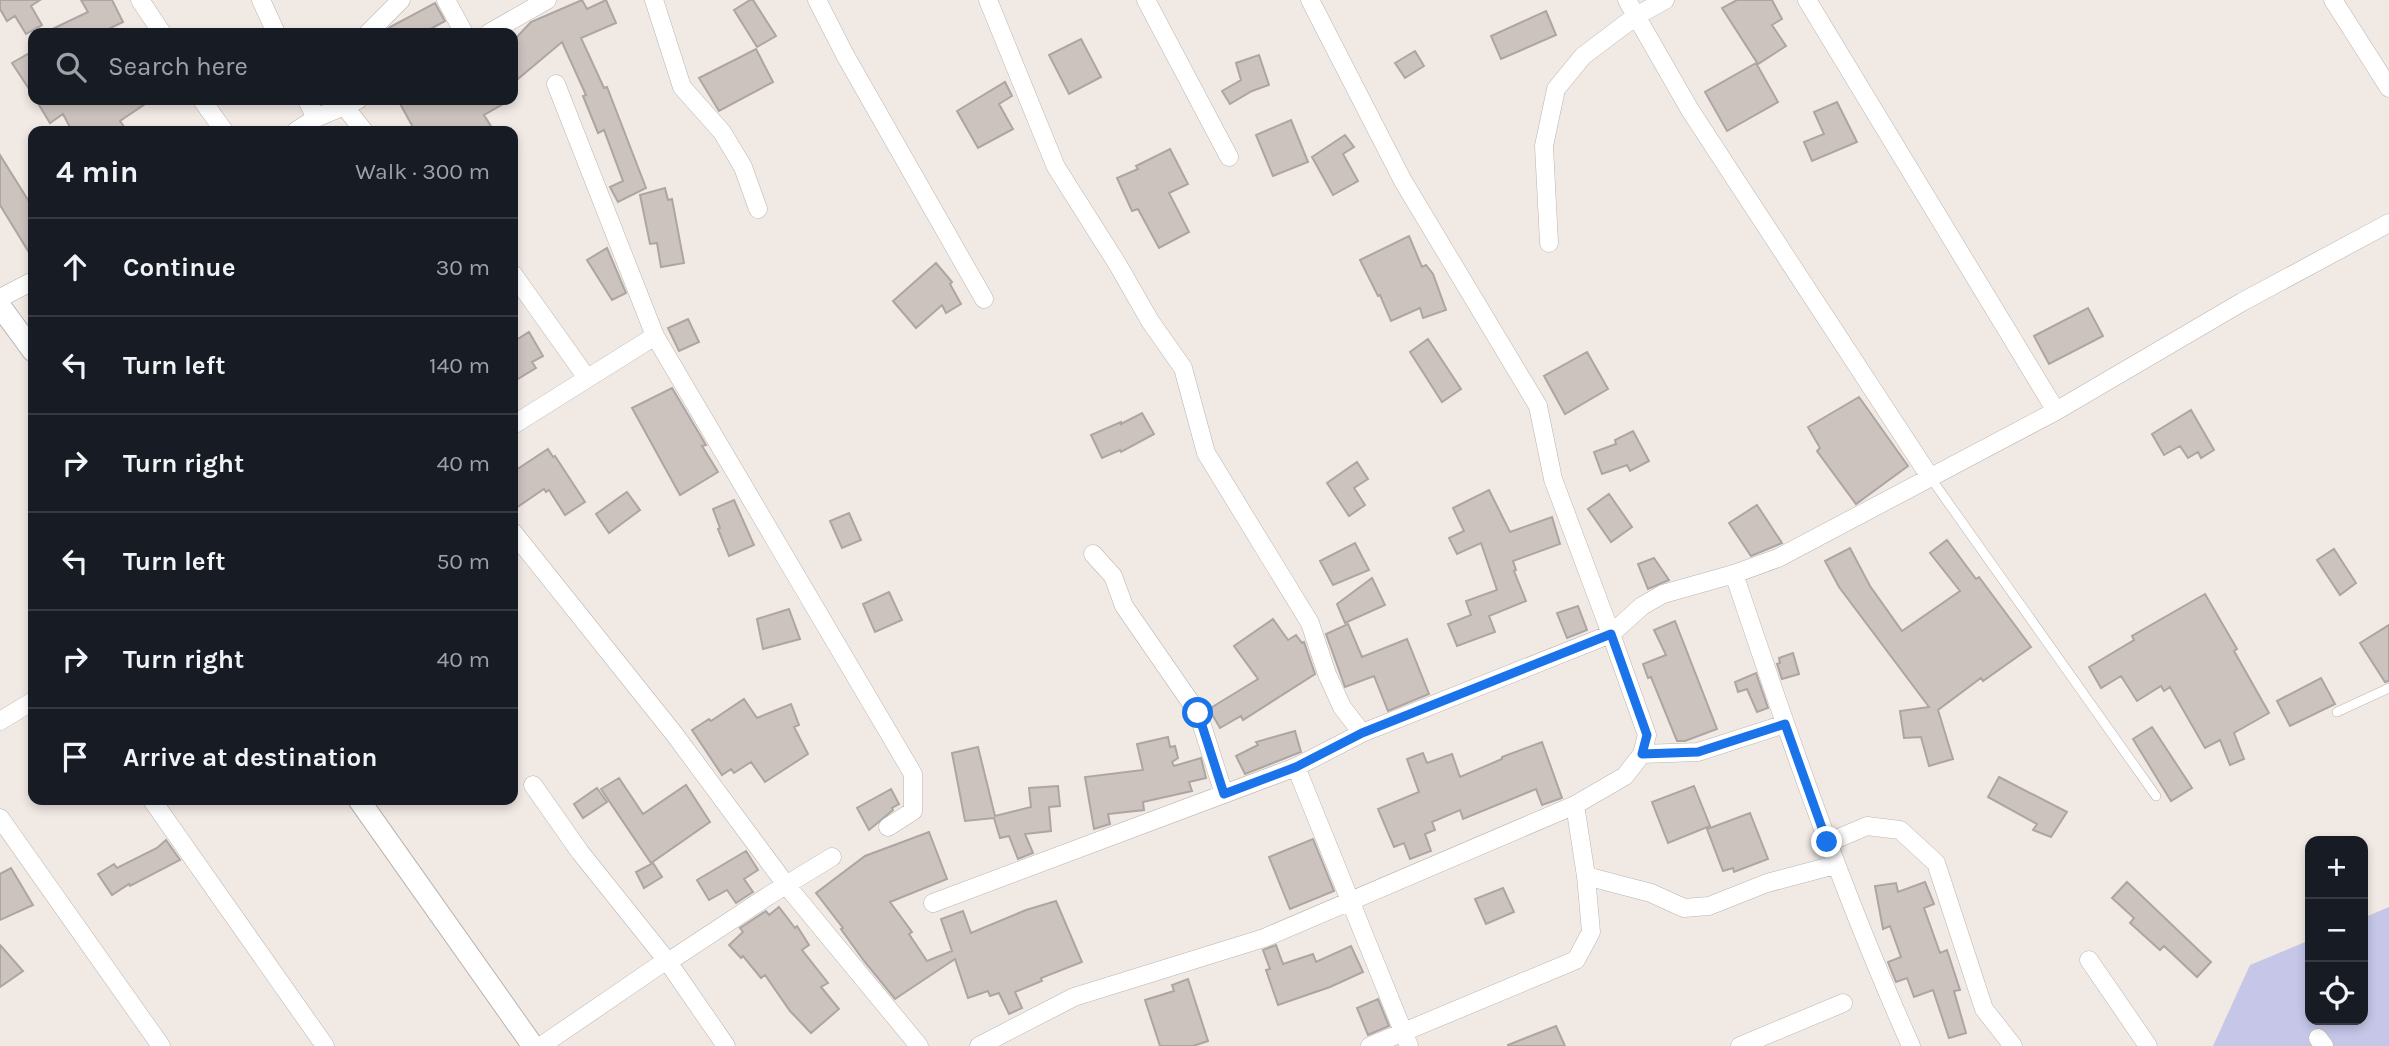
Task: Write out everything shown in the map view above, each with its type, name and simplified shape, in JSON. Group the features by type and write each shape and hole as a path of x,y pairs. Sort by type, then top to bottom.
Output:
{"street":[{"path":"140,0 159,28"},
{"path":"261,0 274,28"},
{"path":"374,28 401,0"},
{"path":"446,0 461,28"},
{"path":"497,28 547,0"},
{"path":"654,0 682,88 722,132 743,167 758,209"},
{"path":"817,0 845,55 984,299"},
{"path":"988,0 1056,167 1150,321 1183,368 1206,453 1310,624 1327,674 1342,707 1362,733"},
{"path":"1146,0 1229,157"},
{"path":"979,1046 1074,997 1265,938 1575,805 1625,776 1642,754 1647,735 1553,479 1538,406 1403,181 1310,0"},
{"path":"1549,243 1544,146 1556,89 1583,56 1632,8 1665,0"},
{"path":"1807,0 2056,411"},
{"path":"2333,0 2389,88"},
{"path":"1632,8 1690,110 1930,477"},
{"path":"556,84 655,336 913,774 913,811 888,827"},
{"path":"206,105 220,126"},
{"path":"310,105 316,118"},
{"path":"316,118 322,105"},
{"path":"304,126 346,105"},
{"path":"352,105 362,126"},
{"path":"933,903 1296,767 1362,733 1611,634 1642,606 1663,594 1734,574 1778,558 2056,411 2242,302 2389,223"},
{"path":"518,281 587,378"},
{"path":"0,298 28,284"},
{"path":"0,306 28,344"},
{"path":"518,422 655,336"},
{"path":"518,538 675,735 787,886 919,1046"},
{"path":"1093,554 1113,576 1124,606 1198,713 1224,794"},
{"path":"1734,574 1835,865 1911,1046"},
{"path":"0,721 28,704"},
{"path":"1642,754 1698,752 1785,724"},
{"path":"1296,767 1407,1040"},
{"path":"533,785 580,852 668,962 726,1046"},
{"path":"156,805 325,1046"},
{"path":"363,805 533,1046"},
{"path":"1370,1046 1407,1040 1576,960 1591,932 1575,805"},
{"path":"0,818 161,1046"},
{"path":"1827,842 1867,826 1900,830 1936,863 1984,1009 2013,1046"},
{"path":"541,1046 658,966 832,858"},
{"path":"1586,876 1651,893 1684,908 1709,906 1768,883 1835,865"},
{"path":"2089,960 2148,1046"},
{"path":"1740,1046 1843,1003"}],"lane":[{"path":"1930,477 2156,796"},
{"path":"2337,712 2389,688"}],"shaded area":[{"path":"2389,907 2389,1046 2213,1046 2250,965 2305,942 2305,1025 2368,1025 2368,916"}],"building":[{"path":"0,0 40,0 31,6 42,25 28,28 26,34 15,16 7,21 0,9"},
{"path":"81,0 112,0 123,22 110,28 54,28 88,12"},
{"path":"582,0 587,9 606,0 616,23 581,38 604,88 607,87 646,188 618,202 610,187 623,181 604,130 598,133 583,96 586,95 562,42 518,79 518,36 531,22"},
{"path":"753,0 776,36 757,47 734,10"},
{"path":"1737,0 1772,0 1782,19 1772,25 1786,46 1758,64 1722,8"},
{"path":"435,3 445,21 432,28 390,27"},
{"path":"1546,11 1556,35 1501,59 1491,36"},
{"path":"1081,39 1101,77 1069,94 1049,55"},
{"path":"756,49 773,82 719,111 699,78"},
{"path":"1415,51 1424,66 1405,78 1395,63"},
{"path":"28,54 28,87 12,63"},
{"path":"1259,55 1269,85 1230,104 1222,91 1241,80 1236,63"},
{"path":"1756,63 1778,102 1727,131 1705,92"},
{"path":"1005,82 1012,96 999,104 1013,129 978,148 957,111"},
{"path":"1837,102 1857,142 1812,161 1804,142 1824,134 1814,112"},
{"path":"39,105 144,105 120,121 124,126 69,126 63,114 50,123"},
{"path":"401,105 501,105 484,115 491,126 412,126"},
{"path":"1291,120 1308,162 1273,176 1256,135"},
{"path":"1345,135 1354,147 1343,154 1358,181 1333,195 1312,157"},
{"path":"1170,149 1188,184 1169,193 1189,232 1159,248 1138,209 1132,211 1117,178 1138,169 1136,166"},
{"path":"0,155 28,200 28,251 0,205"},
{"path":"665,188 668,200 672,199 684,263 661,267 657,243 650,244 640,195"},
{"path":"1409,236 1422,267 1426,265 1433,274 1446,310 1423,318 1420,308 1391,321 1360,260"},
{"path":"607,248 626,293 612,300 587,260"},
{"path":"936,263 952,282 950,284 961,304 946,313 942,305 916,328 893,301"},
{"path":"2088,308 2103,336 2049,364 2034,336"},
{"path":"688,319 699,342 679,351 668,328"},
{"path":"529,332 543,356 532,362 536,368 518,379 518,339"},
{"path":"1428,339 1461,389 1442,402 1410,352"},
{"path":"1587,352 1608,389 1565,414 1544,376"},
{"path":"672,388 706,445 702,446 718,472 680,495 632,408"},
{"path":"1859,397 1908,466 1856,504 1817,451 1820,448 1808,427"},
{"path":"2191,410 2214,450 2201,458 2198,452 2188,458 2180,446 2164,455 2152,434"},
{"path":"1142,413 1154,434 1121,452 1120,450 1102,458 1091,435"},
{"path":"1633,431 1649,461 1630,471 1627,465 1602,474 1594,452 1616,444 1615,440"},
{"path":"548,449 585,502 565,515 549,490 546,492 544,489 518,507 518,469"},
{"path":"1357,462 1368,479 1354,488 1365,505 1349,516 1327,483"},
{"path":"1489,490 1510,532 1552,517 1560,544 1513,561 1514,571 1526,601 1489,616 1495,632 1457,646 1448,624 1471,615 1466,601 1497,590 1481,543 1457,554 1449,538 1464,531 1453,508"},
{"path":"627,492 640,510 609,533 596,514"},
{"path":"1609,494 1632,527 1611,542 1588,509"},
{"path":"734,500 754,545 729,556 713,509"},
{"path":"1757,505 1782,543 1751,556 1729,523"},
{"path":"849,513 861,540 842,548 830,521"},
{"path":"1947,540 1976,579 1979,577 2031,647 1983,681 1981,678 1938,710 1953,759 1929,766 1921,737 1904,738 1900,711 1929,707 1839,587 1825,561 1850,548 1870,586 1902,631 1960,591 1930,553"},
{"path":"1355,543 1369,570 1333,585 1320,561"},
{"path":"2334,549 2356,583 2340,595 2317,560"},
{"path":"1654,558 1669,580 1648,589 1638,564"},
{"path":"1372,578 1385,605 1345,623 1337,604"},
{"path":"889,592 902,620 875,632 863,604"},
{"path":"2205,594 2237,649 2234,651 2269,713 2234,733 2244,759 2230,765 2220,740 2205,748 2170,687 2164,691 2161,686 2137,701 2121,676 2101,688 2089,667 2134,640 2132,636"},
{"path":"1578,606 1587,630 1567,638 1557,613"},
{"path":"789,609 800,639 763,649 757,619"},
{"path":"1273,619 1288,640 1296,635 1304,642 1315,674 1243,720 1241,716 1220,728 1209,709 1258,679 1234,646"},
{"path":"1675,621 1717,729 1685,741 1677,741 1643,664 1666,655 1654,630"},
{"path":"1348,624 1362,657 1407,639 1429,694 1388,711 1374,676 1345,687 1326,634"},
{"path":"2389,625 2389,681 2385,682 2360,643"},
{"path":"1793,653 1799,674 1782,679 1777,664 1780,663 1779,658"},
{"path":"1756,673 1768,708 1757,712 1747,689 1738,692 1735,682"},
{"path":"2321,678 2335,704 2290,726 2277,701"},
{"path":"744,699 757,718 791,704 799,725 794,727 808,754 765,782 751,762 734,773 731,769 722,775 692,730"},
{"path":"2152,727 2192,788 2171,801 2133,739"},
{"path":"1295,731 1301,752 1245,774 1236,756 1258,745 1256,742"},
{"path":"1168,737 1170,747 1175,746 1178,758 1172,762 1174,766 1201,758 1206,778 1189,782 1192,791 1143,802 1144,810 1108,814 1110,824 1094,829 1085,777 1143,770 1137,744"},
{"path":"1542,742 1562,798 1542,805 1536,789 1463,819 1460,810 1432,822 1435,830 1425,834 1431,851 1410,859 1404,843 1394,847 1378,809 1419,792 1407,759 1423,753 1427,763 1452,754 1460,777"},
{"path":"978,747 995,816 1031,807 1029,788 1058,786 1060,806 1049,807 1051,831 1025,834 1033,853 1018,859 1009,836 1000,838 994,818 965,821 952,753"},
{"path":"1999,777 2067,812 2051,837 2033,830 2037,824 1988,797"},
{"path":"619,778 643,814 686,785 710,822 651,863 601,789"},
{"path":"1694,786 1710,826 1668,843 1652,802"},
{"path":"597,788 607,802 583,818 574,804"},
{"path":"891,789 899,804 869,830 857,808"},
{"path":"1750,813 1768,859 1734,872 1733,868 1723,871 1707,829"},
{"path":"929,832 947,879 890,902 912,932 909,934 927,961 952,951 941,919 963,911 971,933 1026,910 1056,901 1082,962 1041,978 1042,981 1015,992 1022,1008 1009,1014 999,993 990,996 988,991 968,998 955,959 895,999 864,961 816,893 865,856"},
{"path":"1313,839 1334,891 1290,909 1269,857"},
{"path":"166,840 180,860 112,895 98,874 114,864 117,868 157,848"},
{"path":"746,851 758,870 744,879 753,892 736,903 727,890 709,900 697,880"},
{"path":"653,863 662,877 644,888 636,872"},
{"path":"11,868 33,905 0,920 0,874"},
{"path":"1925,882 1934,904 1924,908 1940,953 1947,950 1960,990 1954,991 1966,1033 1949,1038 1933,990 1914,997 1907,978 1896,982 1888,962 1901,957 1890,926 1883,929 1875,886 1896,883 1898,892"},
{"path":"2127,882 2211,962 2197,977 2164,946 2160,950 2130,923 2134,918 2112,898"},
{"path":"1503,888 1514,912 1486,924 1475,899"},
{"path":"779,907 795,928 797,926 809,945 802,950 828,983 821,987 839,1009 811,1033 790,1011 765,975 761,978 743,956 741,958 729,945 743,932 740,928 766,911 769,915"},
{"path":"0,945 23,971 0,987"},
{"path":"1276,945 1283,964 1313,954 1316,962 1351,946 1363,972 1278,1005 1266,970 1270,969 1263,950"},
{"path":"1188,979 1208,1041 1193,1046 1160,1046 1145,1000 1174,991 1172,985"},
{"path":"1378,999 1389,1026 1368,1035 1357,1008"},
{"path":"1556,1026 1565,1046 1508,1046 1508,1045"}],"route":[{"path":"1198,713 1224,794 1296,767 1362,733 1611,634 1647,735 1642,754 1698,752 1785,724 1827,842"}]}
